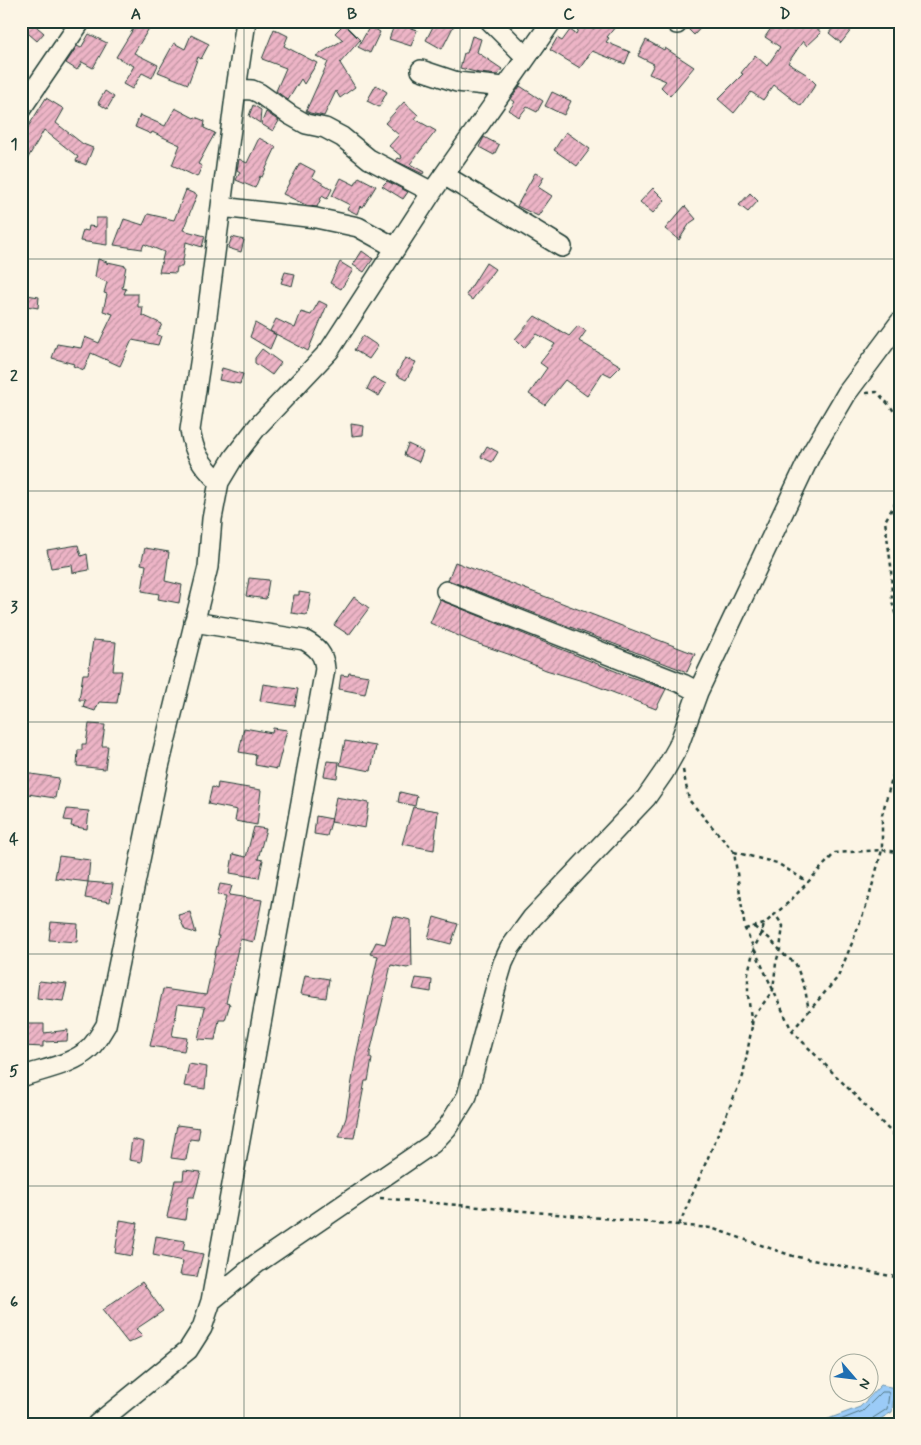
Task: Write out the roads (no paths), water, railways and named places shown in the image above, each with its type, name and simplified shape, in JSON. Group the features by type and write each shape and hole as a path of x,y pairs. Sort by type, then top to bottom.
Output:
{"street":[{"path":"21,109 81,21"},
{"path":"219,482 206,470 198,458 190,430 246,21"},
{"path":"490,21 526,57"},
{"path":"21,1077 80,1056 90,1048 106,1025 159,766 208,566 213,512 219,482 229,464 258,426 329,351 432,192 552,21"},
{"path":"421,70 457,82 504,87"},
{"path":"236,89 259,92 290,115 306,124 325,128 342,137 369,159 432,192"},
{"path":"444,175 562,247"},
{"path":"220,207 316,218 358,227 396,248"},
{"path":"211,1301 256,1264 432,1144 447,1128 467,1096 497,983 510,948 532,918 646,798 664,772 678,747 698,692 811,454 847,393 900,322"},
{"path":"446,591 683,684 698,692"},
{"path":"97,1424 188,1350 202,1328 211,1301 325,669 324,659 319,651 304,640 194,622"}],"water":[{"path":"881,1385 895,1388 892,1412 872,1424 815,1424 860,1407 865,1402 878,1402 878,1388"}]}
